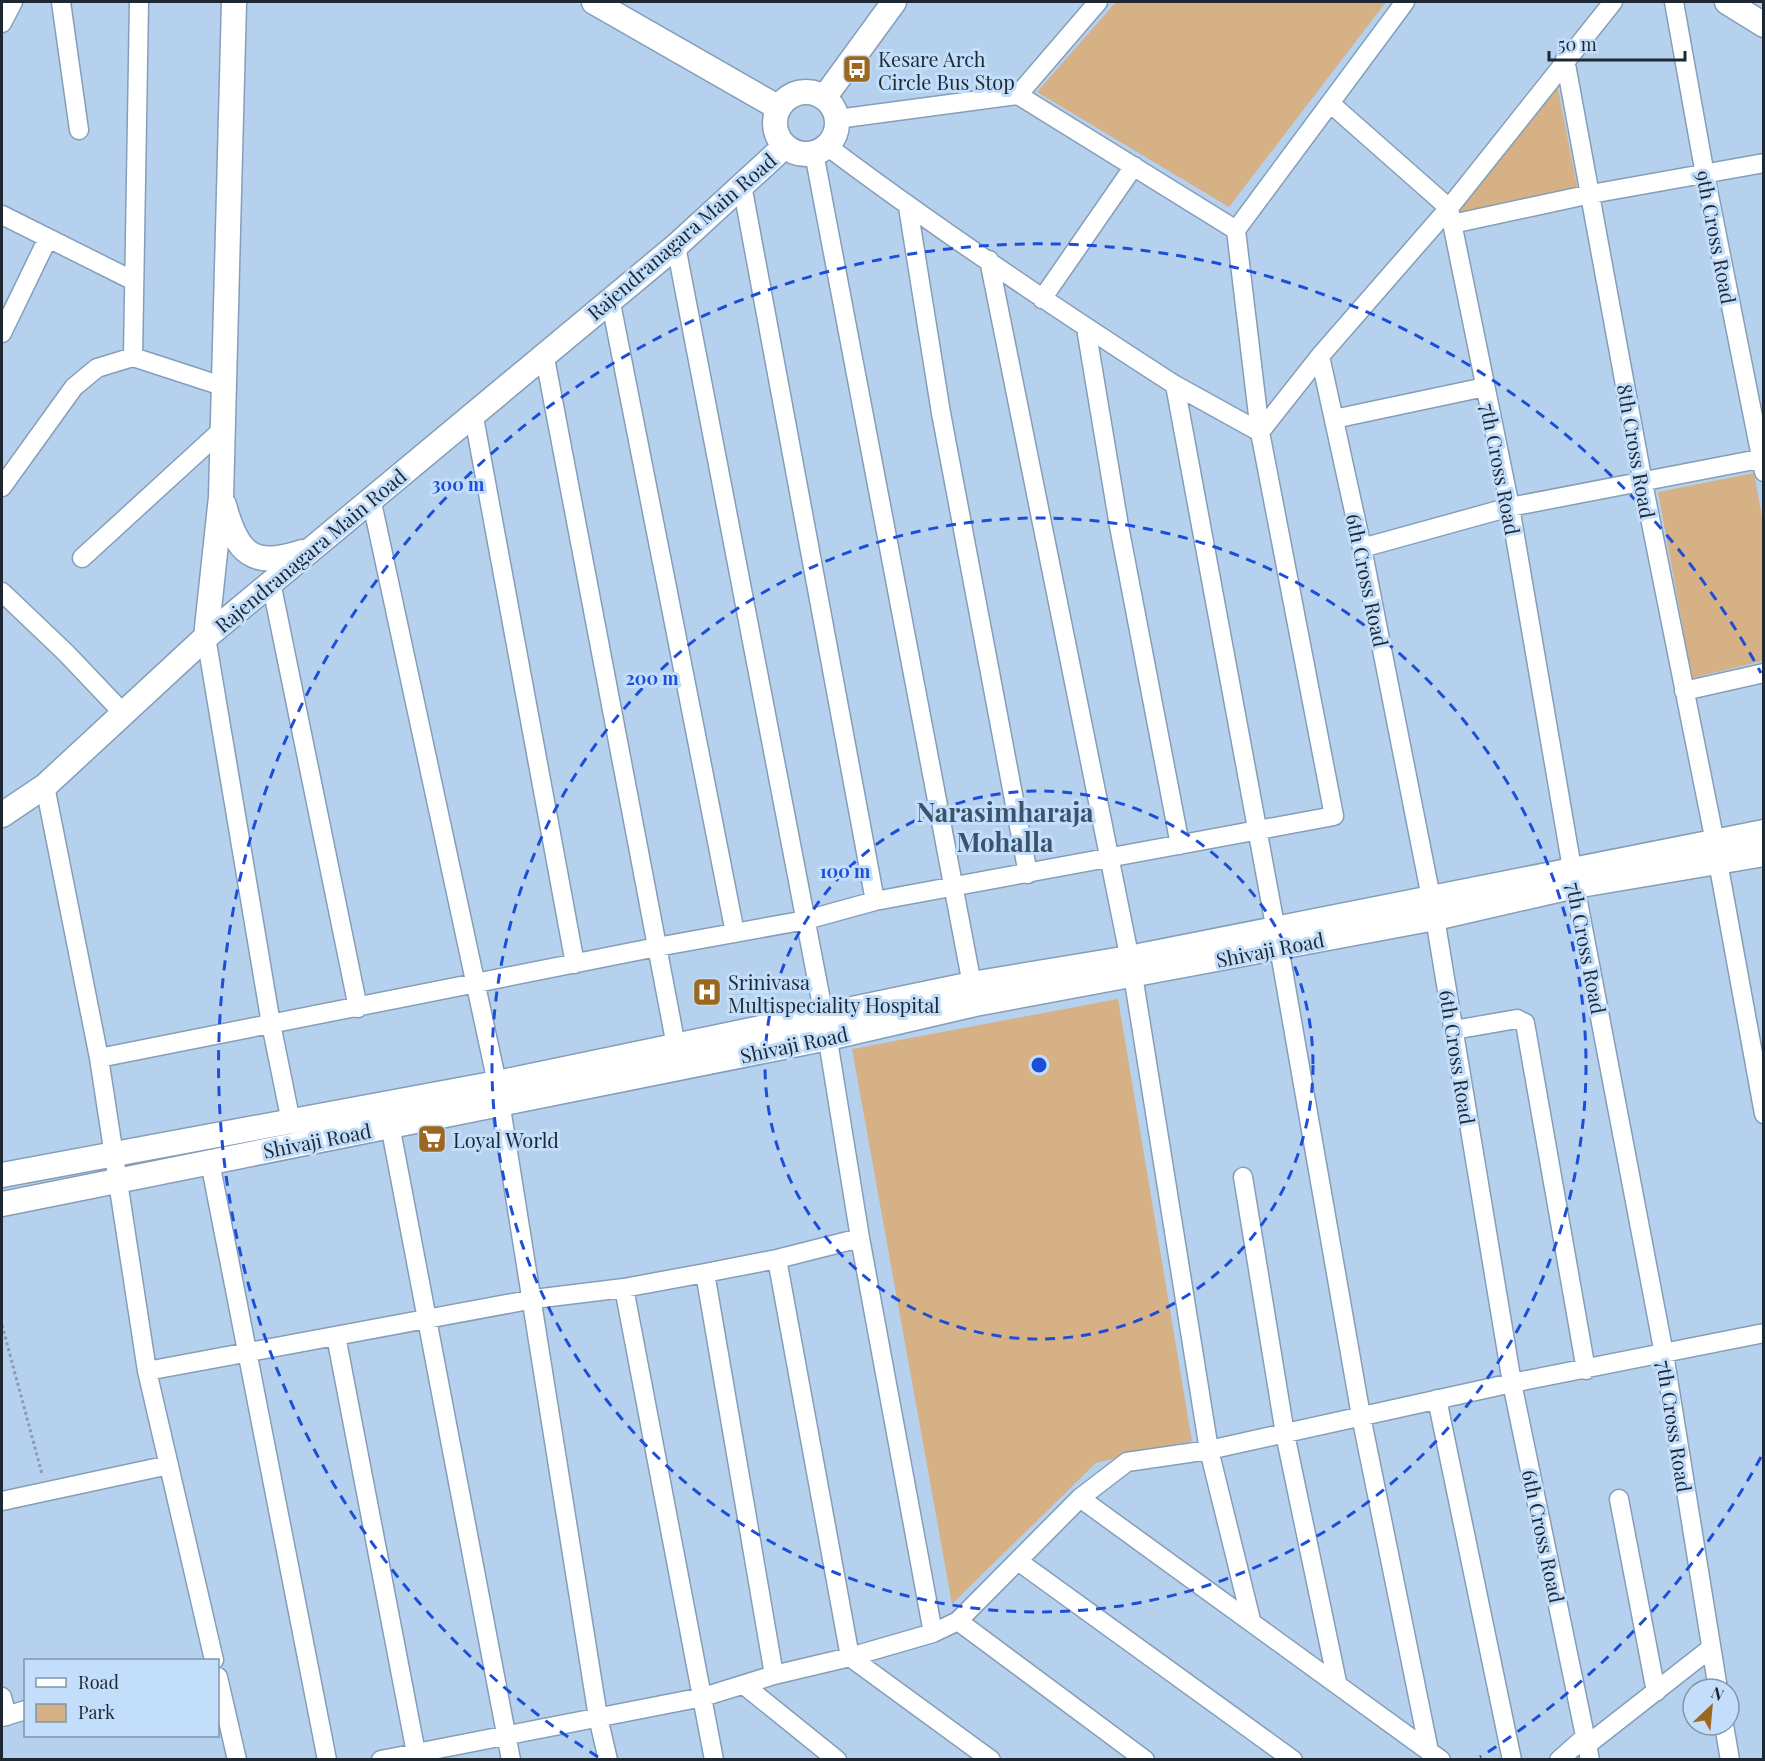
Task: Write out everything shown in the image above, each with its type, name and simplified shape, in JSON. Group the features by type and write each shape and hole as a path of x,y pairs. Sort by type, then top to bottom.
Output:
{"street":[{"path":"2,23 13,2"},
{"path":"61,2 79,130"},
{"path":"133,357 139,2"},
{"path":"234,2 221,497 206,638 271,1024 291,1122"},
{"path":"594,2 779,108"},
{"path":"824,98 894,2"},
{"path":"1017,95 1098,2"},
{"path":"99,1058 657,947 806,920 875,901 1334,816 1260,432 1236,230 1405,2"},
{"path":"1260,432 1320,356 1451,216 1565,59 1613,2"},
{"name":"9th Cross Road","path":"1674,2 1705,175 1763,463"},
{"path":"1727,2 1761,17"},
{"name":"8th Cross Road","path":"1565,59 1643,483 1717,852 1764,1114"},
{"path":"814,94 824,98 831,105 837,119 836,134 821,149 794,152 785,146 776,128 779,108 795,95 814,94"},
{"path":"837,119 1017,95 1236,230"},
{"path":"1330,103 1451,216"},
{"name":"Rajendranagara Main Road","path":"2,815 45,786 206,638 473,412 676,246 785,146"},
{"path":"821,149 989,260 1086,328 1175,385 1260,432"},
{"path":"821,149 974,994"},
{"path":"1451,216 1764,164"},
{"path":"1042,299 1134,166"},
{"path":"742,185 875,901"},
{"path":"908,207 941,413 1029,874"},
{"path":"2,215 134,281"},
{"name":"7th Cross Road","path":"1451,216 1510,507 1574,878 1664,1354 1716,1677"},
{"path":"2,333 48,238"},
{"path":"676,246 826,1027 860,1238 933,1633"},
{"path":"989,260 1131,966 1209,1450 1251,1620"},
{"path":"610,298 735,933"},
{"path":"1086,328 1119,526 1180,845"},
{"path":"544,353 676,1046"},
{"name":"6th Cross Road","path":"1320,356 1362,548 1433,908 1512,1383 1587,1747"},
{"path":"2,487 74,387 97,368 133,357 225,387"},
{"path":"1175,385 1277,938 1361,1416 1435,1755"},
{"path":"1334,419 1485,387"},
{"path":"473,412 575,964"},
{"path":"82,558 223,429"},
{"path":"1362,548 1510,507 1763,463"},
{"path":"221,497 231,532 245,550 263,560 280,560 310,550"},
{"path":"371,498 499,1093 534,1299 598,1718 608,1760"},
{"path":"271,582 358,1008"},
{"path":"2,592 66,652 124,714"},
{"path":"1684,691 1764,673"},
{"path":"45,786 99,1058 116,1182 147,1371 214,1659"},
{"path":"1717,852 1764,832"},
{"name":"Shivaji Road","path":"2,1204 390,1125 499,1093 826,1027 974,994 1131,966 1717,852 1764,854"},
{"path":"1454,1030 1517,1019 1525,1023 1586,1370"},
{"path":"2,1175 291,1122 499,1093 676,1046 826,1027"},
{"path":"390,1125 511,1760"},
{"path":"210,1162 327,1760"},
{"path":"1244,1177 1285,1434 1336,1682"},
{"path":"147,1371 534,1299 624,1288 705,1273 777,1259 860,1238"},
{"path":"777,1259 850,1657 991,1760"},
{"path":"705,1273 774,1675"},
{"path":"624,1288 714,1760"},
{"path":"381,1760 416,1753 456,1752 506,1735 703,1697 774,1675 850,1657 933,1633 958,1621 1080,1498 1127,1462 1209,1450 1512,1383 1764,1333"},
{"path":"336,1336 416,1753"},
{"path":"1437,1399 1512,1760"},
{"path":"2,1501 169,1465"},
{"path":"1080,1498 1435,1755"},
{"path":"1619,1499 1656,1692"},
{"path":"1018,1561 1293,1760"},
{"path":"958,1621 1145,1760"},
{"path":"1559,1760 1587,1747 1711,1648"},
{"path":"219,1681 237,1760"},
{"path":"744,1685 837,1760"},
{"path":"2,1697 4,1716 24,1711"},
{"path":"1726,1737 1730,1760"}],"path":[{"path":"2,1325 46,1490"}],"green space":[{"path":"1116,2 1386,2 1229,207 1037,92"},
{"path":"1557,84 1578,191 1456,214"},
{"path":"1754,473 1763,522 1763,661 1692,678 1658,492"},
{"path":"1118,999 1192,1441 1096,1463 952,1604 852,1049"}],"place":[{"name":"Kesare Arch Circle Bus Stop","path":"857,69"},
{"name":"Srinivasa Multispeciality Hospital","path":"707,992"},
{"name":"Loyal World","path":"432,1139"}],"district":[{"name":"Narasimharaja Mohalla","path":"1005,826"}]}
